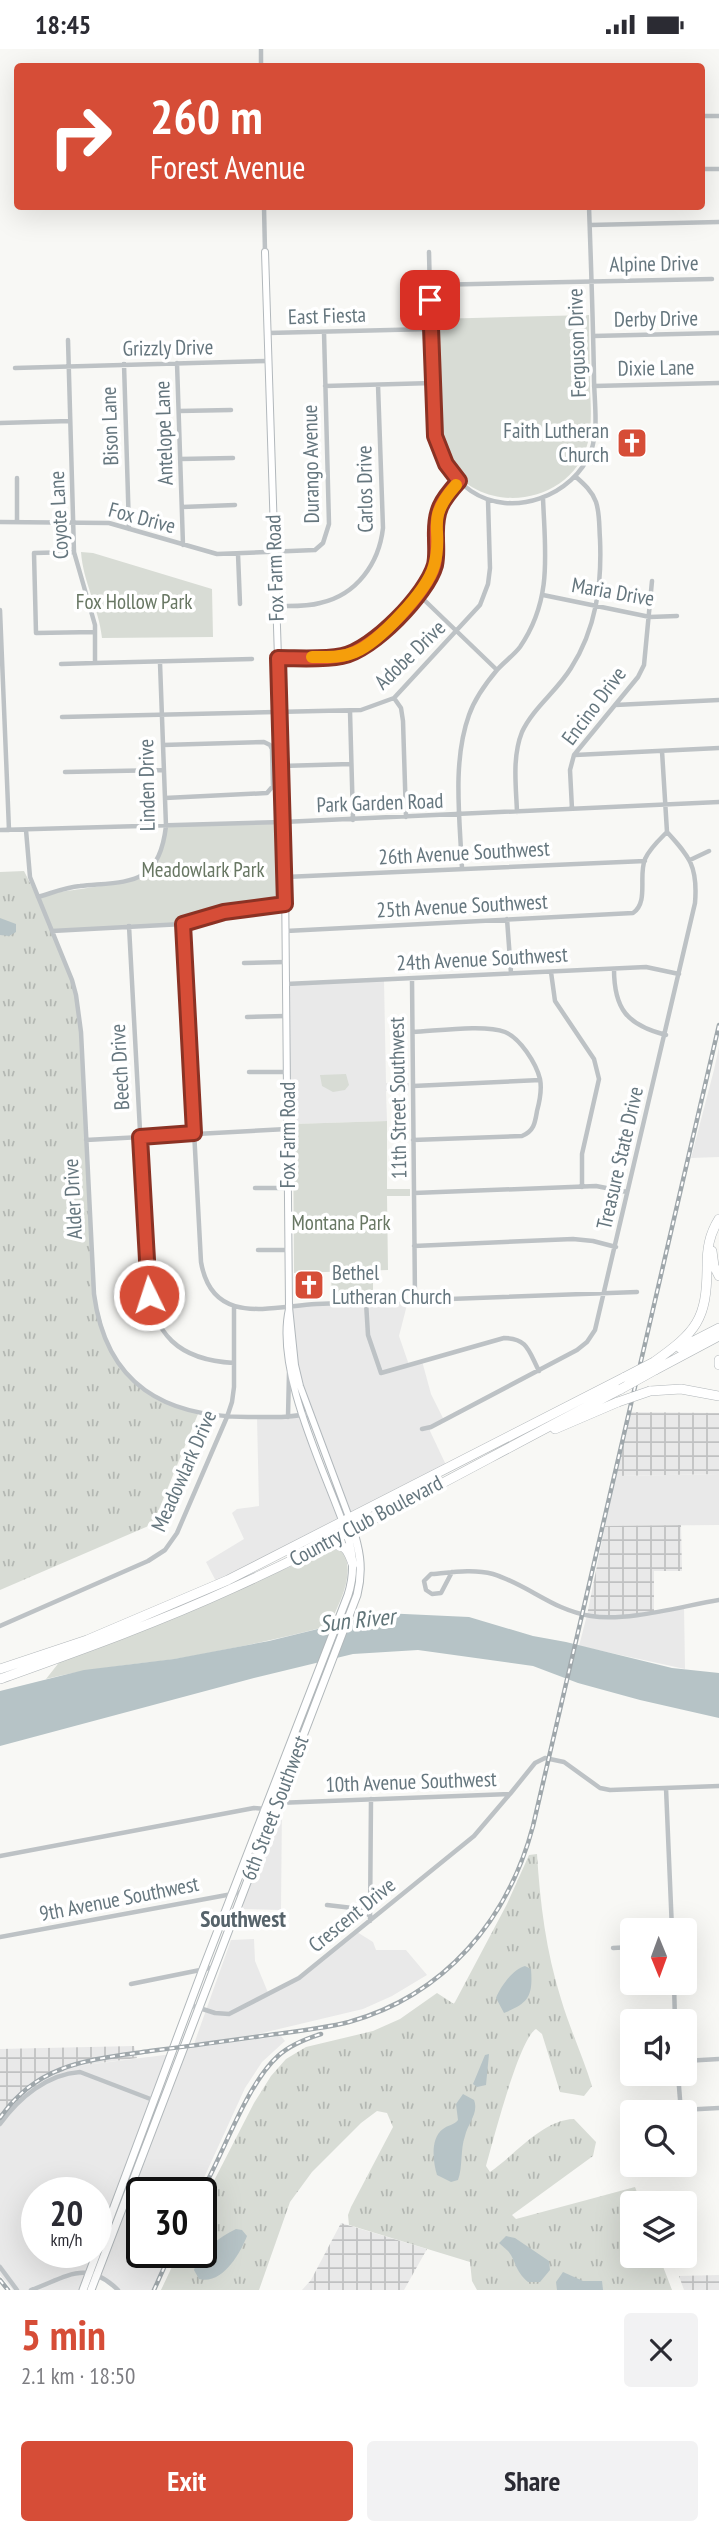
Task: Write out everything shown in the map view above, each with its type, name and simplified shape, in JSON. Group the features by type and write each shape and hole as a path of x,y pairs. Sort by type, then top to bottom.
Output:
{"highway":[{"path":"654,1366 685,1338 702,1314 709,1242 719,1219"},
{"path":"719,1226 714,1235 712,1253 719,1276"},
{"name":"Country Club Boulevard","path":"0,1669 87,1640 348,1527 621,1389 719,1328"},
{"name":"Country Club Boulevard","path":"0,1679 187,1609 323,1545 348,1527 625,1377 719,1336"},
{"path":"520,1441 650,1391 681,1389 719,1397"},
{"path":"323,1545 344,1546 348,1549 353,1564"}],"main road":[{"name":"6th Street Southwest","path":"83,2290 93,2273 199,2008 319,1694 349,1605 353,1564 348,1527"},
{"name":"6th Street Southwest","path":"91,2290 93,2273 203,1969 310,1696 361,1577 362,1563 348,1527"}],"street":[{"name":"Fox Farm Road","path":"264,210 285,877 289,1307 296,1365 307,1414"},
{"name":"Ferguson Drive","path":"576,477 593,443 589,210"},
{"path":"590,225 719,222"},
{"path":"429,252 435,436 446,464 459,481 488,500 523,502 543,498 576,477 593,494 599,512 601,564 597,606 586,639 570,670 527,722 522,732 517,745 517,812"},
{"name":"Alpine Drive","path":"430,285 712,279"},
{"name":"East Fiesta","path":"267,333 431,329"},
{"name":"Durango Avenue","path":"275,553 314,550 323,543 328,532 324,332"},
{"name":"Derby Drive","path":"593,336 719,333"},
{"name":"Coyote Lane","path":"68,340 74,552 95,632 96,663"},
{"name":"Grizzly Drive","path":"15,367 267,361"},
{"name":"Antelope Lane","path":"177,363 183,545"},
{"name":"Bison Lane","path":"124,364 129,529"},
{"path":"325,386 433,383"},
{"name":"Dixie Lane","path":"594,386 719,383"},
{"name":"Carlos Drive","path":"276,606 323,603 340,596 366,575 375,559 383,528 378,385"},
{"path":"179,411 231,410"},
{"path":"0,423 70,421"},
{"path":"180,459 233,458"},
{"path":"17,478 17,522"},
{"path":"278,658 331,657 357,651 369,644 419,595 431,577 436,562 437,512 444,498 459,481"},
{"path":"462,869 460,770 466,727 475,702 497,670 519,648 534,622 543,595 546,573 543,498"},
{"name":"Adobe Drive","path":"62,717 350,711 372,708 394,698 480,605 488,584 488,500"},
{"path":"182,507 235,505"},
{"name":"Fox Drive","path":"0,522 108,523 217,554 275,553"},
{"path":"74,552 34,553 36,633 95,632"},
{"path":"238,554 240,604"},
{"name":"Encino Drive","path":"572,809 570,770 574,755 638,677 644,665 652,581"},
{"path":"419,595 497,670"},
{"name":"Maria Drive","path":"543,595 650,617 677,616"},
{"path":"0,610 9,830"},
{"path":"61,664 252,659"},
{"name":"Linden Drive","path":"38,897 78,886 129,882 147,872 159,857 164,845 166,826 160,663"},
{"path":"394,698 401,708 403,721 406,817"},
{"path":"614,705 719,700"},
{"path":"350,711 353,820"},
{"path":"163,745 264,742 272,748 272,786 267,793 165,798"},
{"path":"574,755 719,748"},
{"path":"662,751 667,832 690,860 709,851"},
{"path":"281,766 351,764"},
{"path":"65,772 164,770"},
{"name":"Park Garden Road","path":"0,830 283,823 719,802"},
{"name":"Alder Drive","path":"26,829 27,867 72,980 78,1003 94,1294 102,1331 109,1348 134,1381 157,1398 185,1411 228,1417 288,1417 307,1414"},
{"path":"645,861 649,852 667,832"},
{"name":"Treasure State Drive","path":"422,1429 577,1350 595,1330 695,903 695,880 690,860"},
{"name":"26th Avenue Southwest","path":"285,877 645,861"},
{"name":"25th Avenue Southwest","path":"286,930 633,913 639,909 642,901 642,871 645,861"},
{"path":"52,931 183,924 224,912 285,904"},
{"path":"507,919 511,974"},
{"path":"183,924 203,1275 217,1298 234,1306 253,1309 637,1291"},
{"name":"Beech Drive","path":"129,926 148,1280 153,1314 163,1332 177,1347 210,1361 234,1363"},
{"path":"244,963 286,962"},
{"name":"24th Avenue Southwest","path":"286,984 646,967 679,974"},
{"path":"614,969 614,994 632,1021 645,1030 666,1035"},
{"path":"551,972 555,1001 594,1059 599,1079 582,1154 582,1187"},
{"name":"11th Street Southwest","path":"412,979 415,1300"},
{"path":"247,1017 286,1016"},
{"path":"413,1032 492,1028 507,1032 516,1038 537,1069 540,1080 539,1104 530,1133 522,1136 413,1140"},
{"path":"249,1072 287,1072"},
{"path":"413,1086 540,1080"},
{"path":"86,1140 287,1129"},
{"path":"414,1193 582,1187 606,1187 627,1192"},
{"path":"255,1188 288,1188"},
{"path":"414,1247 573,1239 615,1247"},
{"path":"258,1250 289,1250"},
{"path":"366,1302 368,1335 381,1373 504,1338 517,1338 525,1344 539,1371"},
{"name":"Meadowlark Drive","path":"0,1626 148,1561 165,1550 177,1533 228,1417 234,1387 234,1306"},
{"name":"Fox Farm Road","path":"288,1417 289,1307"},
{"name":"Fox Farm Road","path":"289,1362 348,1527"},
{"path":"452,1572 443,1591 437,1595 429,1594 424,1586 425,1579 431,1574 452,1572 472,1571 491,1573 518,1584 559,1607 593,1617 630,1615 719,1600"},
{"name":"10th Avenue Southwest","path":"0,1856 254,1808 265,1809 277,1803 510,1794 535,1763 545,1758 564,1762 600,1788 610,1790 719,1786"},
{"path":"666,1788 671,1918"},
{"name":"Crescent Drive","path":"190,2005 223,2015 247,2007 299,1977 474,1836 510,1794"},
{"path":"370,1919 371,1799"},
{"name":"9th Avenue Southwest","path":"0,1937 244,1892"},
{"path":"327,1905 360,1909 370,1919"},
{"path":"613,1948 620,1948"},
{"path":"131,1984 215,1967"},
{"path":"697,2060 719,2059"},
{"path":"0,2124 33,2090 67,2073 80,2072 154,2101"},
{"path":"697,2110 719,2108"},
{"path":"0,2267 17,2290"},
{"path":"31,2290 74,2274 93,2273 105,2278 118,2290"}],"shaded area":[{"path":"384,980 386,1083 409,1083 409,1090 386,1091 387,1121 293,1124 286,984"},
{"path":"719,1047 719,1157 691,1158 714,1070"},
{"path":"408,1301 399,1336 409,1365 422,1361 431,1394 444,1420 431,1427 430,1431 446,1465 348,1515 300,1386 289,1307"},
{"path":"631,1412 719,1413 719,1474 616,1476"},
{"path":"303,1415 343,1523 218,1585 206,1562 244,1539 232,1513 237,1509 259,1506 257,1417"},
{"path":"719,1474 719,1525 605,1526 616,1476"},
{"path":"681,1525 682,1571 654,1571 654,1611 630,1615 587,1615 605,1526"},
{"path":"684,1606 685,1669 579,1646 587,1615 612,1618"},
{"path":"277,1803 282,1803 281,1910 243,1909 244,1892"},
{"path":"357,1932 373,1942 376,1950 406,1950 427,1975 392,1996 363,2009 258,2034 194,2044 231,1940 254,1939 255,1961 269,1995 299,1978"},
{"path":"281,2036 285,2041 262,2062 245,2088 204,2177 134,2177 183,2049"},
{"path":"134,2046 137,2058 78,2066 52,2075 29,2091 0,2120 0,2049"},
{"path":"172,2054 112,2213 112,2177 21,2177 21,2268 91,2268 83,2290 13,2290 0,2275 0,2120 29,2091 52,2074 78,2066"},
{"path":"126,2198 126,2268 162,2268 152,2290 118,2290 97,2274 99,2268 112,2268 112,2235"},
{"path":"341,2223 427,2249 404,2290 302,2290 311,2280"},
{"path":"719,2275 719,2290 684,2290 679,2276"}],"green space":[{"path":"589,315 591,422 588,442 579,463 565,479 547,491 526,497 505,498 484,493 465,482 450,466 439,435 435,395 435,319"},
{"name":"Fox Hollow Park","path":"81,552 93,553 212,589 213,637 102,638"},
{"name":"Meadowlark Park","path":"283,822 285,904 224,912 194,922 52,931 38,897 122,882 137,876 159,858 166,826"},
{"path":"24,871 56,940 79,1011 94,1294 109,1348 134,1381 149,1393 198,1414 153,1524 0,1590 0,872"},
{"path":"346,1074 349,1085 345,1090 333,1092 322,1086 320,1075"},
{"name":"Montana Park","path":"387,1121 387,1189 410,1189 410,1196 387,1196 388,1270 294,1273 293,1124"},
{"path":"373,1273 373,1296 332,1297 331,1275"},
{"path":"328,1546 340,1546 347,1566 342,1596 329,1626 194,1656 94,1669 46,1679 61,1660 236,1590 306,1560"},
{"path":"537,1854 551,1963 592,2086 584,2096 560,2092 542,2034 536,2029 529,2037 515,2070 486,2166 490,2172 529,2139 551,2125 574,2119 596,2142 593,2156 512,2215 516,2219 620,2191 620,2268 664,2268 672,2290 477,2290 472,2281 470,2262 349,2225 351,2207 393,2127 387,2113 377,2111 361,2123 312,2172 290,2202 259,2290 161,2290 171,2268 217,2268 216,2177 271,2076 286,2059 306,2047 373,2031 400,2019 437,1993 454,2004 507,1904 529,1855"},
{"path":"635,2187 636,2191 620,2191"}],"water":[{"path":"0,918 16,924 16,932 9,936 0,935"},
{"name":"Sun River","path":"383,1613 469,1617 533,1636 672,1668 719,1673 719,1718 578,1683 533,1666 418,1650 353,1654 0,1746 0,1691 84,1670 174,1659 269,1641"},
{"path":"525,1966 531,1969 528,1997 519,2006 504,2013 496,1998 512,1975"},
{"path":"489,2054 486,2085 477,2087 473,2084 485,2055"},
{"path":"463,2094 474,2100 475,2109 463,2141 458,2180 451,2182 437,2175 434,2144 439,2133 458,2120 456,2104"},
{"path":"236,2229 242,2230 247,2236 229,2267 215,2277 199,2279 195,2268 217,2268 217,2240"},
{"path":"506,2236 515,2238 549,2261 550,2270 540,2282 528,2282 520,2273 511,2254 499,2243"},
{"path":"563,2272 583,2281 602,2281 603,2290 557,2290 556,2282"}],"railway":[{"path":"0,2118 31,2086 66,2067 128,2054 322,2028 383,2010 415,1993 443,1973 468,1949 489,1922 522,1860 533,1826 719,1025"},
{"path":"210,2177 246,2102 266,2069 288,2049 321,2034"},
{"path":"154,2290 164,2268"},
{"path":"0,2280 8,2290"}],"slow traffic":[{"path":"312,657 343,656 357,651 369,644 419,595 431,577 436,562 437,512 444,498 456,485"}],"place":[{"name":"Faith Lutheran Church","path":"632,443"},
{"name":"Bethel Lutheran Church","path":"309,1285"}],"district":[{"name":"Southwest","path":"243,1919"}],"route":[{"path":"149,1295 140,1137 194,1133 183,924 224,912 285,904 278,658 343,656 369,644 380,634 419,595 431,577 436,562 437,512 444,498 459,481 446,464 435,436 430,300"}]}
